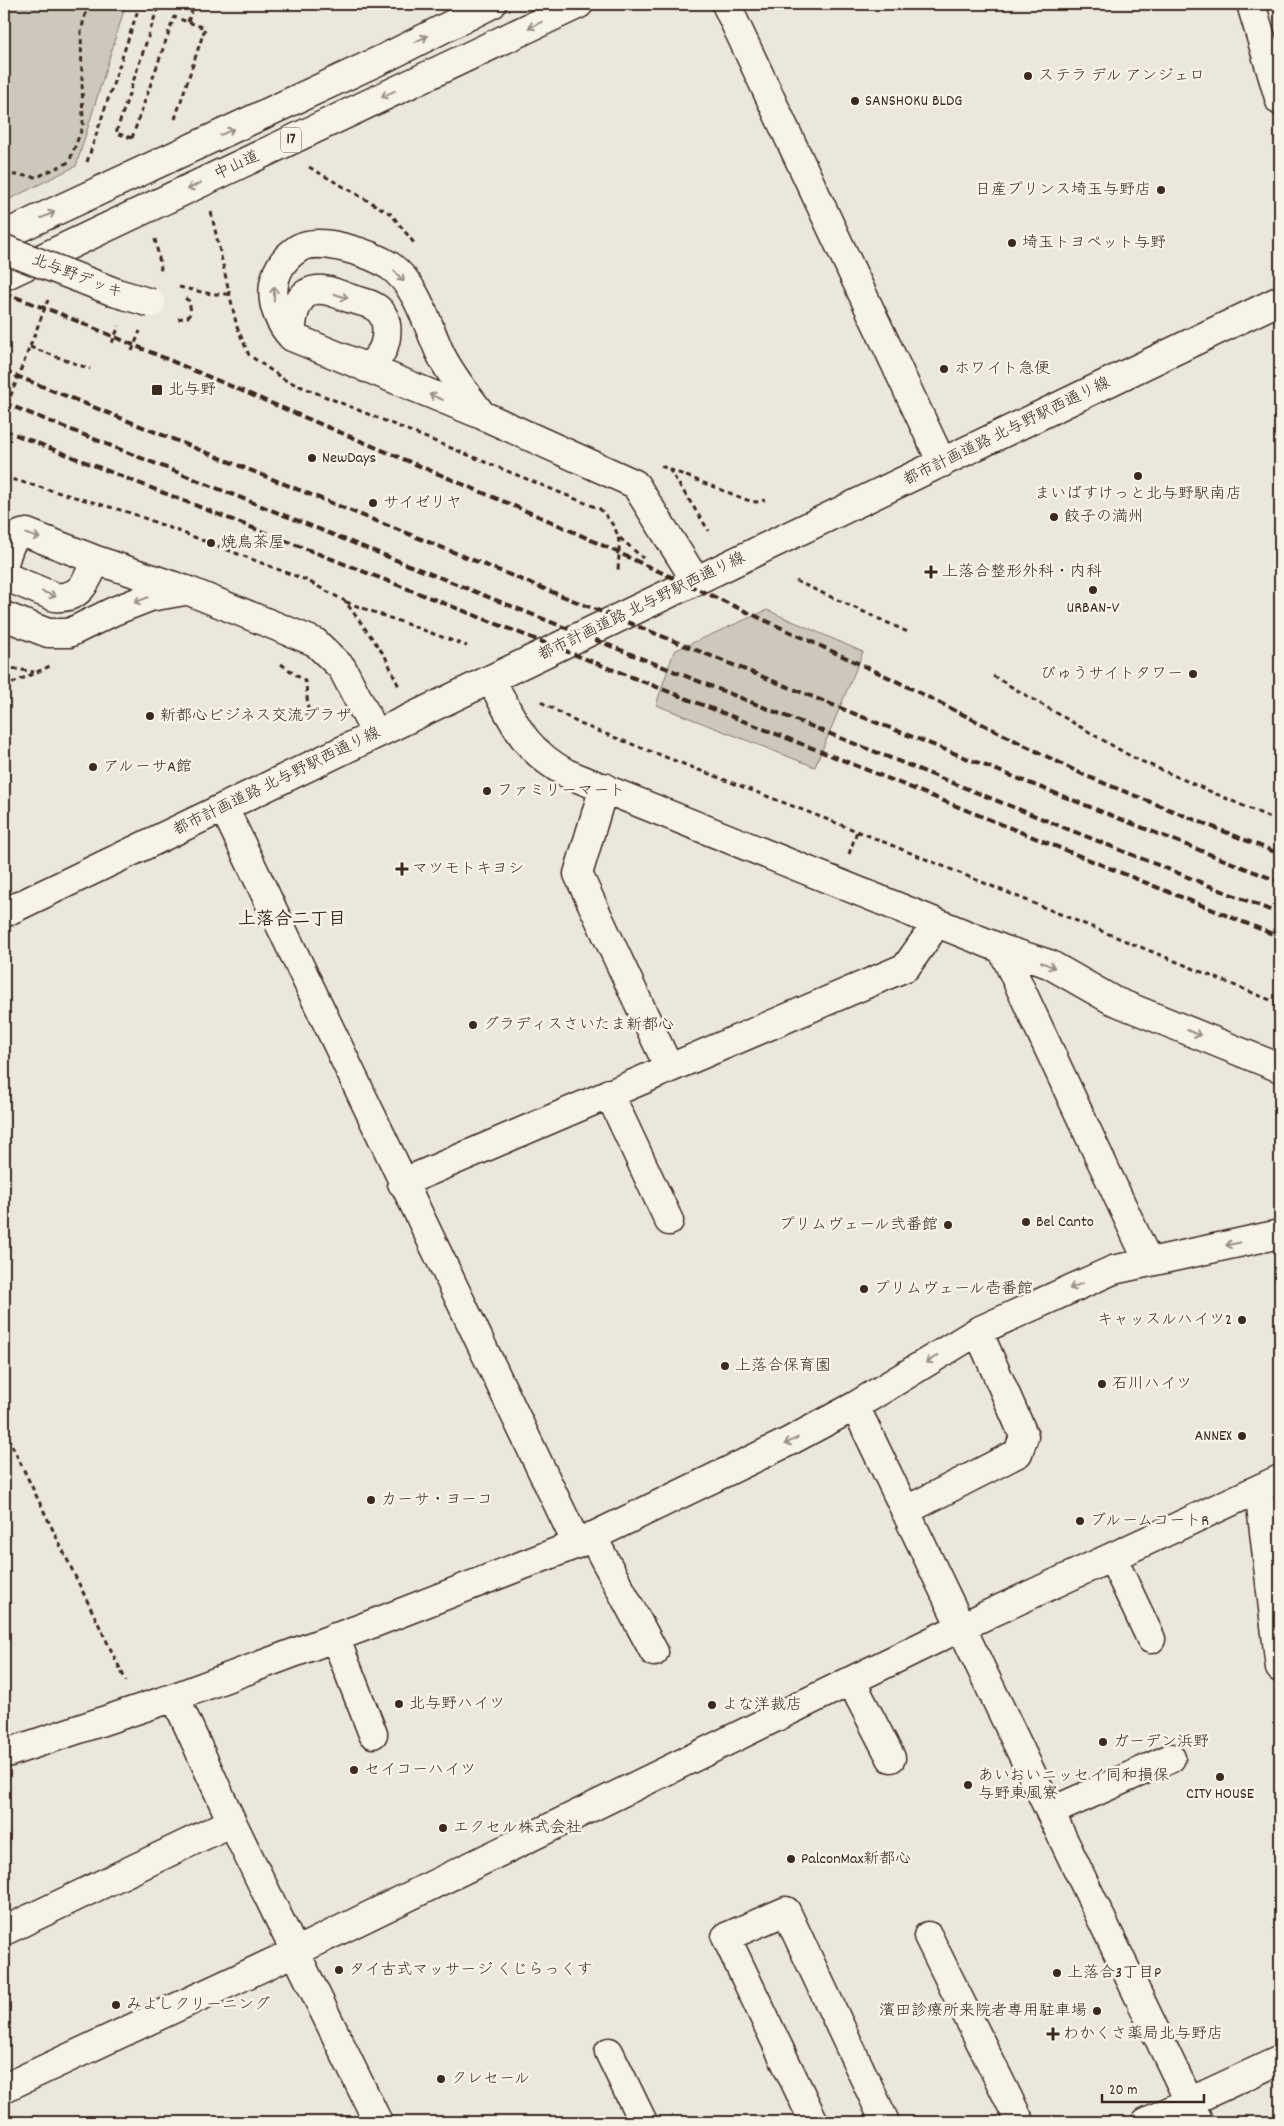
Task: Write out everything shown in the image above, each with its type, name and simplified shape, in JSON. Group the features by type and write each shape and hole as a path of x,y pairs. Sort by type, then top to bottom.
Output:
{"main road":[{"name":"17","path":"4,235 387,57 492,4"},
{"name":"中山道","path":"4,276 579,4"},
{"path":"726,4 942,463"},
{"path":"1259,6 1280,101"},
{"path":"482,415 456,381 410,288 391,267 366,254 337,246 320,245 300,248 284,262 275,279 273,295 276,316 292,337 482,415 635,484 696,581"},
{"name":"北与野デッキ","path":"4,249 117,293 151,303"},
{"path":"292,337 291,324 296,307 302,297 315,290 326,290 376,307 385,318 387,337 379,357 366,368"},
{"name":"都市計画道路 北与野駅西通り線","path":"4,913 1280,300"},
{"path":"4,563 13,538 19,534 27,533 96,560 189,591 315,642 342,668 376,734"},
{"path":"4,576 55,597 64,598 75,595 86,585 96,560"},
{"path":"4,616 48,633 69,632 150,597 189,591"},
{"path":"491,680 523,738 547,763 568,774 1002,949 1049,964 1112,1000 1280,1068"},
{"path":"604,787 578,874 669,1068"},
{"path":"224,808 402,1183 584,1540 654,1652"},
{"path":"402,1183 906,967 937,923"},
{"path":"1002,949 1148,1261"},
{"path":"609,1093 669,1221"},
{"path":"4,1754 175,1696 335,1637 584,1540 788,1442 855,1406 978,1331 1113,1270 1280,1234"},
{"path":"905,1511 1018,1453 1024,1436 978,1331"},
{"path":"855,1406 1194,2113"},
{"path":"4,2088 295,1952 960,1627 1270,1484 1280,1668"},
{"path":"1112,1557 1151,1640"},
{"path":"335,1637 374,1734"},
{"path":"851,1681 890,1758"},
{"path":"175,1696 232,1822 378,2122"},
{"path":"1050,1812 1171,1758"},
{"path":"4,1931 232,1822"},
{"path":"814,2122 726,1937 786,1911 885,2122"},
{"path":"928,1936 1020,2122"},
{"path":"609,2052 643,2122"},
{"path":"1146,2122 1194,2113 1280,2060"}],"path":[{"path":"4,174 28,177 49,174 69,162 83,126 81,31 88,4"},
{"path":"86,165 140,4"},
{"path":"159,4 116,133 133,140 174,18 205,28 173,126"},
{"path":"188,22 194,4"},
{"path":"302,163 391,214 417,250"},
{"path":"154,233 161,268"},
{"path":"181,288 211,294 230,294"},
{"path":"4,413 50,297"},
{"path":"30,347 90,369"},
{"path":"656,464 747,500 756,502 764,500"},
{"path":"669,469 709,532"},
{"path":"4,477 131,513 306,580 345,602 466,646"},
{"path":"620,538 643,559"},
{"path":"796,581 910,633"},
{"path":"345,602 385,656 403,697"},
{"path":"279,663 306,682 308,711 306,715"},
{"path":"4,688 53,665"},
{"path":"4,667 35,672"},
{"path":"993,676 1132,757 1280,822"},
{"path":"538,701 580,724 857,831 1280,1004"},
{"path":"4,1430 124,1678 143,1706"}],"shaded area":[{"path":"4,4 126,4 76,166 4,202"},
{"path":"767,610 863,652 815,767 656,705 674,651"}],"railway":[{"path":"4,293 58,313 552,522 890,678 1086,776 1280,854"},
{"path":"4,371 870,720 1280,882"},
{"path":"4,403 1280,914"},
{"path":"4,430 850,763 1280,937"}],"place":[{"name":"ステラ デル アンジェロ","path":"1028,76"},
{"name":"SANSHOKU BLDG","path":"855,101"},
{"name":"日産プリンス埼玉与野店","path":"1161,190"},
{"name":"埼玉トヨペット与野","path":"1012,243"},
{"name":"ホワイト急便","path":"944,369"},
{"name":"北与野","path":"157,390"},
{"name":"NewDays","path":"312,458"},
{"name":"まいばすけっと北与野駅南店","path":"1138,476"},
{"name":"サイゼリヤ","path":"373,503"},
{"name":"餃子の満州","path":"1054,517"},
{"name":"焼鳥茶屋","path":"211,543"},
{"name":"上落合整形外科・内科","path":"931,572"},
{"name":"URBAN-V","path":"1093,590"},
{"name":"びゅうサイトタワー","path":"1193,674"},
{"name":"新都心ビジネス交流プラザ","path":"150,716"},
{"name":"アルーサA館","path":"93,767"},
{"name":"ファミリーマート","path":"487,791"},
{"name":"マツモトキヨシ","path":"402,869"},
{"name":"グラディスさいたま新都心","path":"473,1025"},
{"name":"Bel Canto","path":"1026,1222"},
{"name":"プリムヴェール弐番館","path":"948,1225"},
{"name":"プリムヴェール壱番館","path":"864,1289"},
{"name":"キャッスルハイツ2","path":"1242,1320"},
{"name":"上落合保育園","path":"725,1366"},
{"name":"石川ハイツ","path":"1102,1384"},
{"name":"ANNEX","path":"1242,1436"},
{"name":"カーサ・ヨーコ","path":"371,1500"},
{"name":"ブルームコートR","path":"1080,1521"},
{"name":"北与野ハイツ","path":"399,1704"},
{"name":"よな洋裁店","path":"712,1705"},
{"name":"ガーデン浜野","path":"1103,1742"},
{"name":"セイコーハイツ","path":"354,1770"},
{"name":"CITY HOUSE","path":"1220,1777"},
{"name":"あいおいニッセイ同和損保 与野東風寮","path":"968,1785"},
{"name":"エクセル株式会社","path":"443,1828"},
{"name":"PalconMax新都心","path":"791,1859"},
{"name":"タイ古式マッサージ くじらっくす","path":"339,1970"},
{"name":"上落合3丁目P","path":"1057,1973"},
{"name":"みよしクリーニング","path":"116,2005"},
{"name":"濱田診療所来院者専用駐車場","path":"1097,2011"},
{"name":"わかくさ薬局北与野店","path":"1053,2034"},
{"name":"クレセール","path":"441,2079"}],"district":[{"name":"上落合二丁目","path":"292,920"}]}
